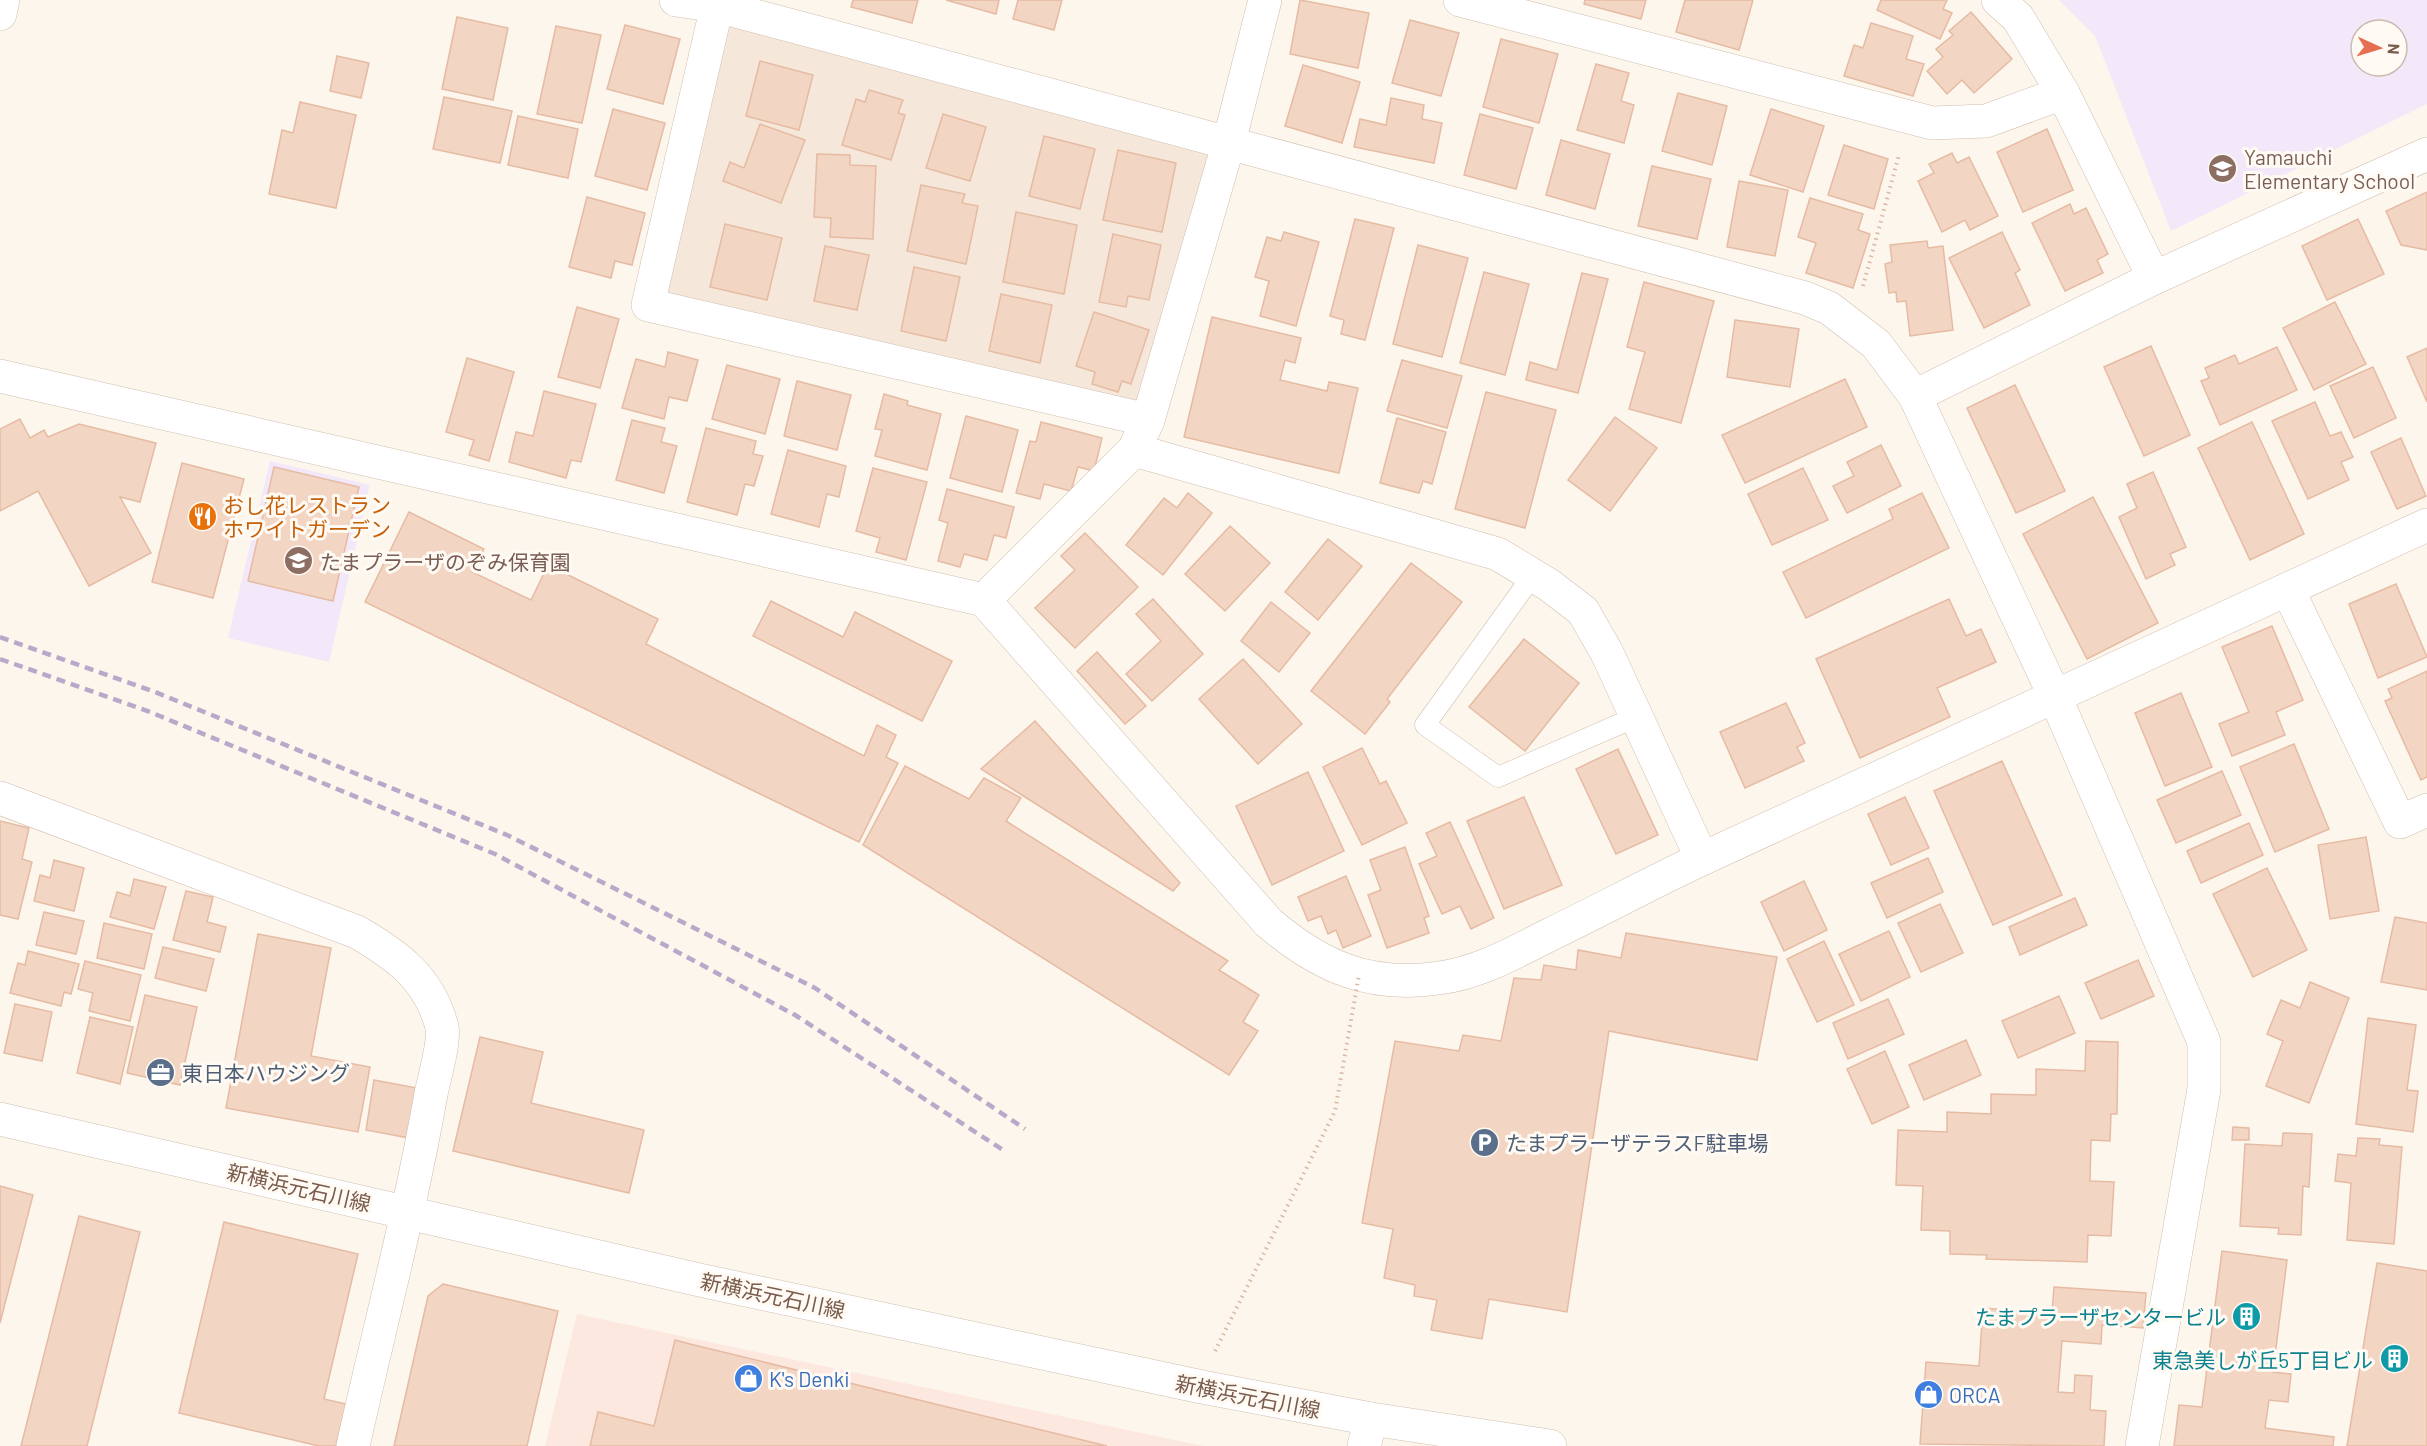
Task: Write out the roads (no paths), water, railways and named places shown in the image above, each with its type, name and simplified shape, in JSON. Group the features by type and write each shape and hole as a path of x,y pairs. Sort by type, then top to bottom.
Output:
{"street":[{"path":"0,14 3,0"},
{"path":"676,0 717,6 1228,141 1804,298 1829,308 1876,344 1915,396 2056,699 2204,1042 2204,1089 2142,1446"},
{"path":"984,600 1134,450 1148,420 1228,141 1265,0"},
{"path":"1460,0 1932,123 1986,121 2064,93"},
{"path":"1998,0 2018,18 2064,93 2154,278"},
{"path":"717,6 648,305 1148,420"},
{"path":"1915,396 2154,278 2427,154"},
{"path":"0,376 984,600 1269,923 1300,949 1339,968 1384,980 1439,978 1488,966 1702,859 2056,699 2427,525"},
{"path":"1134,450 1498,554 1533,575 1583,611 1607,653 1702,859"},
{"path":"2288,590 2400,822 2427,810"},
{"path":"0,798 357,932 390,952 410,968 426,990 443,1029 408,1212 353,1446"},
{"name":"新横浜元石川線","path":"0,1119 716,1283 1190,1385 1368,1433 1550,1446"}],"lane":[{"path":"1533,575 1425,725 1498,777 1636,717"}],"railway":[{"path":"0,637 155,692 507,835 815,988 1025,1129"},
{"path":"0,659 150,712 495,854 795,1015 1003,1150"}],"place":[{"name":"Yamauchi Elementary School","path":"2223,168"},
{"name":"おし花レストラン ホワイトガーデン","path":"202,516"},
{"name":"たまプラーザのぞみ保育園","path":"299,561"},
{"name":"東日本ハウジング","path":"161,1072"},
{"name":"たまプラーザテラスF駐車場","path":"1485,1142"},
{"name":"たまプラーザセンタービル","path":"2247,1316"},
{"name":"東急美しが丘5丁目ビル","path":"2394,1359"},
{"name":"K's Denki","path":"748,1378"},
{"name":"ORCA","path":"1928,1394"}]}
